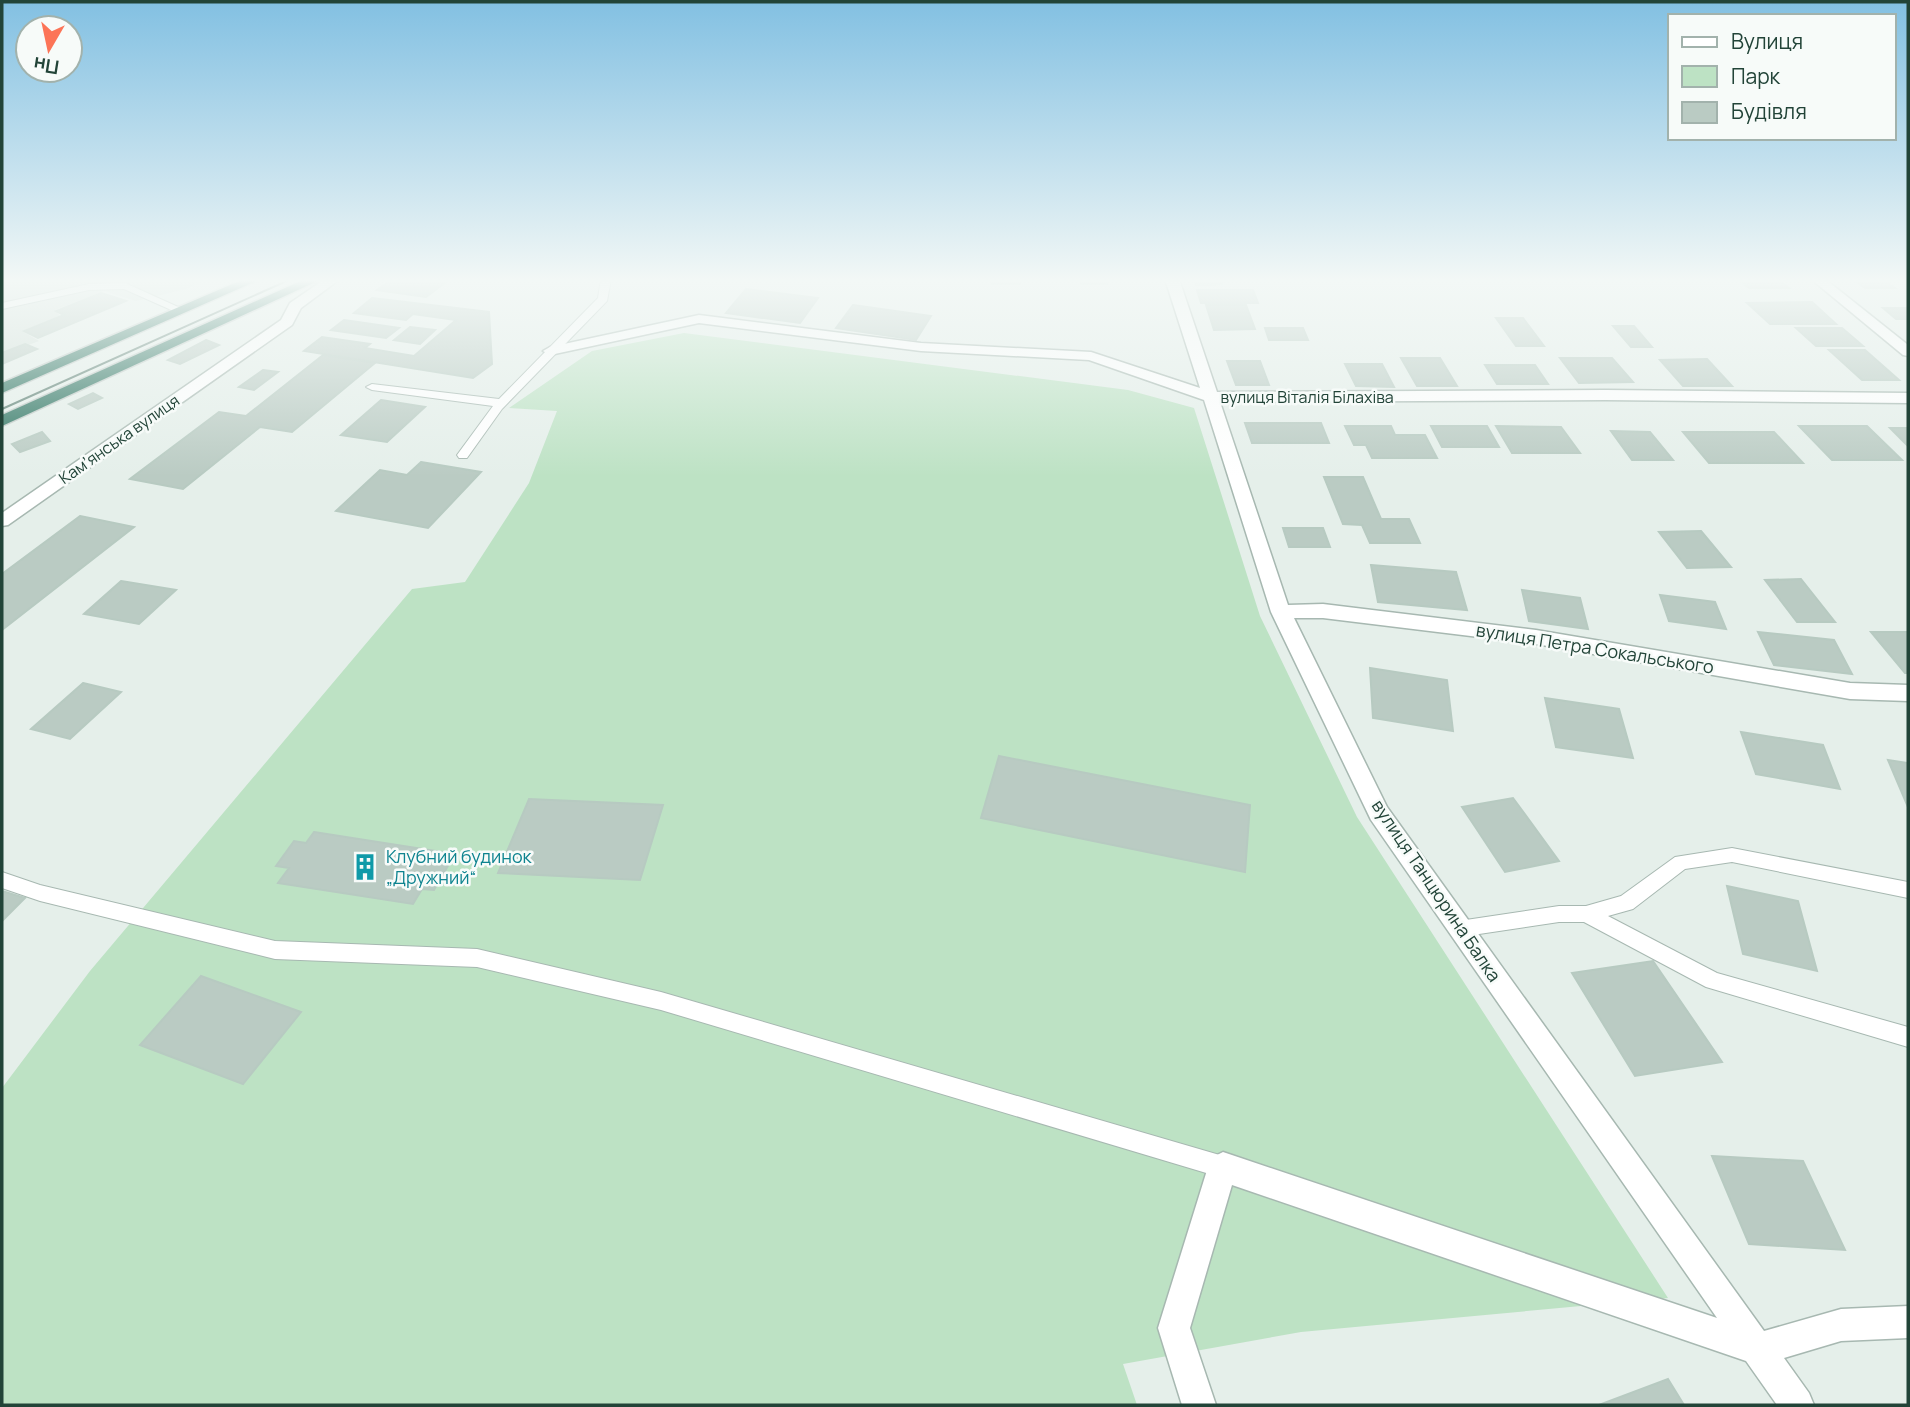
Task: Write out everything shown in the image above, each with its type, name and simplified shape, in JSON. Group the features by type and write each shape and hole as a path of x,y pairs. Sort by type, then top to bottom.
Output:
{"highway":[{"path":"2,388 103,345"},
{"path":"2,421 170,345"}],"street":[{"name":"Камʼянська вулиця","path":"2,522 256,345"},
{"name":"вулиця Віталія Білахіва","path":"550,351 580,345"},
{"name":"вулиця Віталія Білахіва","path":"902,345 1091,356 1210,397 1605,395 1908,398"},
{"name":"вулиця Танцюрина Балка","path":"1193,345 1281,612 1379,813 1797,1405"},
{"name":"вулиця Петра Сокальського","path":"1281,612 1323,611 1536,636 1850,691 1908,693"},
{"path":"1199,1405 1174,1328 1223,1167 1759,1349 1841,1325 1908,1322"}],"lane":[{"path":"463,455 501,403 556,345"},
{"path":"372,387 501,403"},
{"path":"1459,929 1559,914 1586,914 1626,903 1681,862 1732,855 1908,890"},
{"path":"2,880 40,893 275,950 477,958 635,995 1223,1167"},
{"path":"1586,914 1713,981 1908,1037"}],"shaded area":[{"path":"2,345 29,345 2,355"}],"green space":[{"path":"624,345 775,345 1128,390 1194,408 1260,616 1357,817 1668,1298 1301,1332 1123,1364 1137,1405 2,1405 2,1088 90,971 412,589 465,582 529,483 557,411 509,408 592,351"}],"building":[{"path":"23,345 37,349 2,364 2,353"},
{"path":"197,345 219,345 180,364 168,360"},
{"path":"312,345 369,345 365,348 414,356 427,345 491,345 492,364 473,378 304,351"},
{"path":"1515,345 1544,346 1516,346"},
{"path":"1629,345 1650,345 1652,347 1631,347"},
{"path":"1815,345 1863,346 1816,346"},
{"path":"1829,350 1865,350 1899,380 1862,380"},
{"path":"323,355 375,363 292,432 260,427 183,489 130,479 219,412 246,416"},
{"path":"1401,358 1440,358 1457,386 1417,386"},
{"path":"1560,358 1612,358 1633,382 1579,383"},
{"path":"1707,359 1732,386 1683,386 1660,360"},
{"path":"1227,361 1260,361 1269,385 1236,385"},
{"path":"1345,364 1382,364 1394,387 1356,386"},
{"path":"1485,365 1535,365 1548,384 1497,384"},
{"path":"263,370 278,372 254,390 239,387"},
{"path":"93,393 102,398 78,409 69,404"},
{"path":"381,400 425,407 387,442 341,435"},
{"path":"1245,423 1321,423 1329,443 1252,443"},
{"path":"1345,426 1391,426 1395,435 1425,435 1437,458 1372,458 1366,445 1354,445"},
{"path":"1431,426 1487,426 1499,447 1442,447"},
{"path":"1496,426 1561,427 1580,453 1512,453"},
{"path":"1799,426 1867,426 1902,460 1832,460"},
{"path":"1890,428 1908,428 1908,446"},
{"path":"1611,431 1650,432 1673,460 1632,460"},
{"path":"42,432 50,441 20,452 12,444"},
{"path":"1683,432 1774,432 1803,463 1709,463"},
{"path":"421,462 481,472 428,528 336,511 380,470 407,475"},
{"path":"1324,477 1363,477 1381,519 1409,519 1420,543 1370,543 1362,525 1343,524"},
{"path":"80,516 134,527 2,630 2,574"},
{"path":"1283,528 1323,528 1330,547 1289,547"},
{"path":"1701,531 1731,567 1687,568 1659,532"},
{"path":"1371,565 1456,572 1467,610 1378,602"},
{"path":"1801,579 1835,622 1797,622 1765,580"},
{"path":"121,581 176,590 139,624 84,614"},
{"path":"1522,590 1580,598 1588,629 1529,621"},
{"path":"1660,595 1715,602 1726,629 1669,621"},
{"path":"1758,632 1834,640 1852,674 1774,665"},
{"path":"1871,632 1908,632 1908,673 1905,673"},
{"path":"1370,668 1447,680 1453,731 1373,718"},
{"path":"83,683 121,692 70,739 31,729"},
{"path":"1545,698 1619,709 1633,758 1556,747"},
{"path":"1741,732 1823,745 1840,789 1756,774"},
{"path":"999,756 1250,805 1245,872 981,818"},
{"path":"1888,760 1908,763 1908,807"},
{"path":"1513,798 1559,861 1505,872 1462,807"},
{"path":"529,799 663,805 640,880 498,873"},
{"name":"Клубний будинок „Дружний“","path":"314,832 442,852 436,862 449,864 434,890 422,889 413,904 278,883 289,868 276,866 294,841 306,843"},
{"path":"1727,886 1798,901 1817,971 1743,954"},
{"path":"2,891 25,898 2,921"},
{"path":"1653,961 1722,1062 1635,1076 1572,973"},
{"path":"201,976 301,1012 243,1084 140,1045"},
{"path":"1712,1156 1803,1161 1845,1250 1749,1244"},
{"path":"1668,1379 1684,1405 1599,1405"}],"tram line":[{"path":"2,409 145,345"}],"place":[{"name":"Клубний будинок „Дружний“","path":"365,867"}]}
